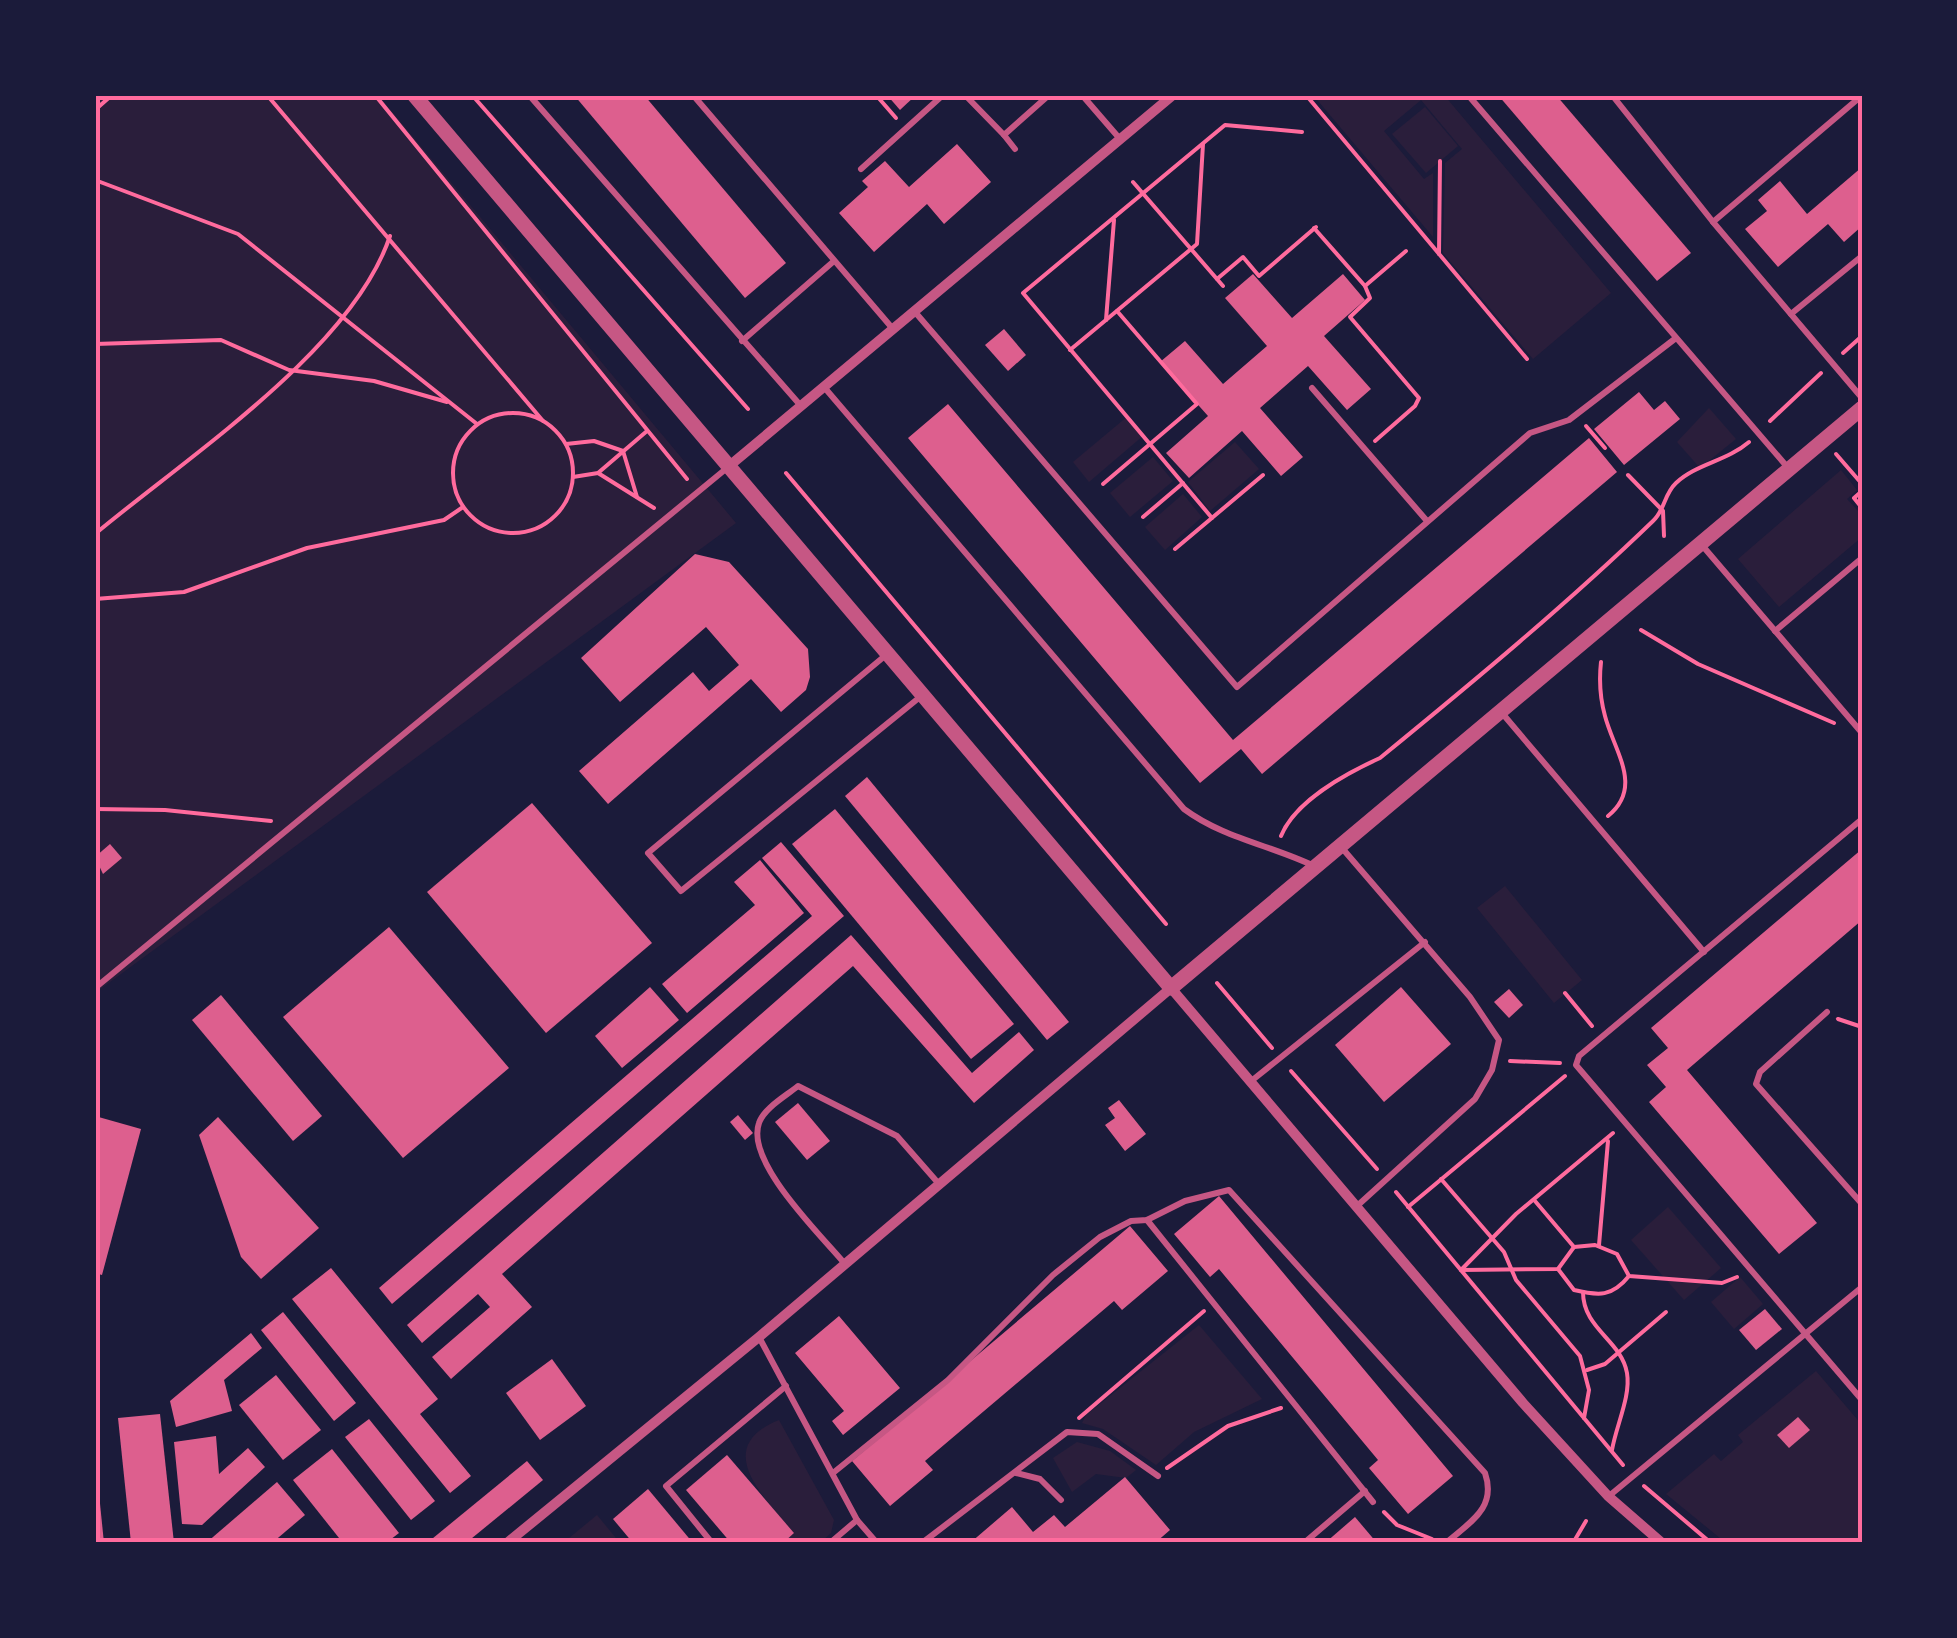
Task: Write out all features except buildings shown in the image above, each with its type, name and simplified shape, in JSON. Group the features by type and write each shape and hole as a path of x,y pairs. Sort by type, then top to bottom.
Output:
{"street":[{"path":"414,95 1356,1206 1608,1496 1662,1543"},
{"path":"728,467 1173,95"},
{"path":"506,1543 759,1338 1862,408"}],"lane":[{"path":"529,95 800,406"},
{"path":"693,95 892,329"},
{"path":"861,169 943,95"},
{"path":"965,95 1015,149"},
{"path":"1004,135 1050,95"},
{"path":"1082,95 1120,139"},
{"path":"1468,95 1790,469"},
{"path":"1612,95 1862,398"},
{"path":"1713,222 1859,98 1862,101"},
{"path":"1791,314 1862,256"},
{"path":"742,341 834,261"},
{"path":"914,311 1236,687 1530,432 1576,415 1676,338"},
{"path":"823,386 1184,809 1210,828 1280,849 1315,866"},
{"path":"1312,388 1427,522"},
{"path":"95,988 728,467"},
{"path":"1700,543 1862,733"},
{"path":"1775,631 1862,558"},
{"path":"886,654 648,852 680,891 922,696"},
{"path":"1502,712 1704,952"},
{"path":"1862,820 1579,1056 1576,1065 1862,1400"},
{"path":"1340,845 1425,942 1500,1040 1475,1099 1356,1206"},
{"path":"1250,1083 1425,942"},
{"path":"1828,1012 1760,1072 1756,1084 1862,1204"},
{"path":"845,1264 776,1180 759,1150 761,1117 798,1086 897,1136 939,1184"},
{"path":"833,1473 948,1380 1076,1256 1130,1221 1147,1220 1186,1201 1229,1190 1253,1212 1485,1473 1491,1491 1485,1509 1444,1543"},
{"path":"1147,1220 1374,1502"},
{"path":"1608,1496 1862,1287"},
{"path":"759,1338 858,1520 877,1543"},
{"path":"712,1543 666,1486 786,1386"},
{"path":"922,1543 1072,1431 1098,1434 1158,1476"},
{"path":"1038,1454 1040,1479"},
{"path":"1014,1473 1040,1479 1060,1500"},
{"path":"1304,1543 1365,1491"},
{"path":"830,1543 858,1520"}],"path":[{"path":"95,110 112,95"},
{"path":"267,95 566,444 573,477 564,505 542,526 528,531 499,532 485,527 463,507 453,483 454,456 477,424 516,412 542,420"},
{"path":"375,95 698,493"},
{"path":"472,95 748,409"},
{"path":"876,95 905,129"},
{"path":"1306,95 1527,359"},
{"path":"1212,518 1023,294 1225,125 1302,132"},
{"path":"1070,350 1197,244 1203,142"},
{"path":"1439,254 1440,161"},
{"path":"95,180 238,234 477,424"},
{"path":"1133,182 1223,286"},
{"path":"1106,320 1114,220"},
{"path":"1217,279 1243,257 1259,276 1316,228 1365,286 1370,298 1350,317 1419,398 1365,450"},
{"path":"95,534 345,318 380,264 390,236"},
{"path":"1365,286 1406,251"},
{"path":"1103,484 1197,404 1117,311"},
{"path":"1664,536 1663,511 1672,486 1727,459 1862,336"},
{"path":"95,344 221,340 289,370 374,382 452,403"},
{"path":"1576,415 1605,448"},
{"path":"573,477 598,473 648,430"},
{"path":"566,444 594,440 623,451"},
{"path":"1833,450 1862,487 1854,498 1862,508"},
{"path":"623,451 637,497"},
{"path":"598,473 668,517"},
{"path":"786,473 1166,924"},
{"path":"1174,549 1262,475"},
{"path":"1628,475 1663,511"},
{"path":"1142,517 1183,483"},
{"path":"95,598 184,592 307,548 444,520 463,507"},
{"path":"1280,849 1286,825 1298,814 1338,779 1380,758 1429,718 1663,511"},
{"path":"1640,630 1698,664 1792,708 1862,733"},
{"path":"1596,825 1625,796 1626,776 1605,717 1598,680 1601,662"},
{"path":"95,810 165,810 291,824"},
{"path":"1217,984 1633,1476 1711,1543"},
{"path":"1565,993 1601,1038"},
{"path":"1494,1060 1558,1063 1579,1056"},
{"path":"1408,1207 1552,1082 1581,1074"},
{"path":"1461,1270 1492,1237 1624,1124"},
{"path":"1598,1246 1609,1136"},
{"path":"1441,1179 1492,1237 1586,1370 1590,1390 1584,1418"},
{"path":"1534,1200 1574,1247"},
{"path":"1574,1247 1598,1246 1622,1258 1629,1276"},
{"path":"1558,1269 1574,1247"},
{"path":"1558,1269 1568,1286 1583,1292 1612,1294 1629,1276"},
{"path":"1461,1270 1558,1269"},
{"path":"1629,1276 1722,1283 1749,1269"},
{"path":"1583,1292 1590,1322 1627,1371 1628,1394 1621,1404 1612,1452"},
{"path":"1072,1431 1081,1414 1216,1302"},
{"path":"1586,1370 1617,1354 1666,1312"},
{"path":"1158,1476 1228,1426 1260,1412 1296,1405"},
{"path":"1374,1502 1397,1525 1444,1543"},
{"path":"1573,1543 1586,1521"}],"shaded area":[{"path":"95,95 378,95 736,523 95,993"},
{"path":"1313,95 1444,95 1611,293 1533,359 1443,253 1445,163 1462,149 1421,100 1384,131 1424,179 1433,173 1433,237"},
{"path":"1425,107 1458,146 1426,173 1392,134"},
{"path":"1709,408 1736,439 1700,468 1677,442"},
{"path":"1128,416 1144,435 1089,482 1073,462"},
{"path":"1235,442 1259,469 1210,511 1188,482"},
{"path":"1153,457 1173,481 1130,517 1110,493"},
{"path":"1841,470 1857,490 1847,499 1862,515 1862,537 1779,607 1738,559"},
{"path":"1183,494 1202,517 1165,550 1145,527"},
{"path":"1505,886 1582,980 1554,1003 1477,908"},
{"path":"1668,1207 1721,1268 1684,1300 1631,1240"},
{"path":"1740,1277 1763,1304 1734,1329 1711,1302"},
{"path":"1199,1325 1262,1399 1194,1432 1156,1465 1103,1429 1082,1423 1086,1415"},
{"path":"1816,1371 1862,1425 1862,1543 1726,1543 1666,1494 1714,1454 1721,1461 1743,1442 1738,1435"},
{"path":"779,1420 834,1520 831,1533 820,1543 783,1543 794,1533 750,1474 748,1445 759,1431"},
{"path":"1077,1442 1110,1451 1136,1470 1126,1478 1096,1474 1072,1492 1053,1458"},
{"path":"597,1515 620,1543 563,1543"}]}
